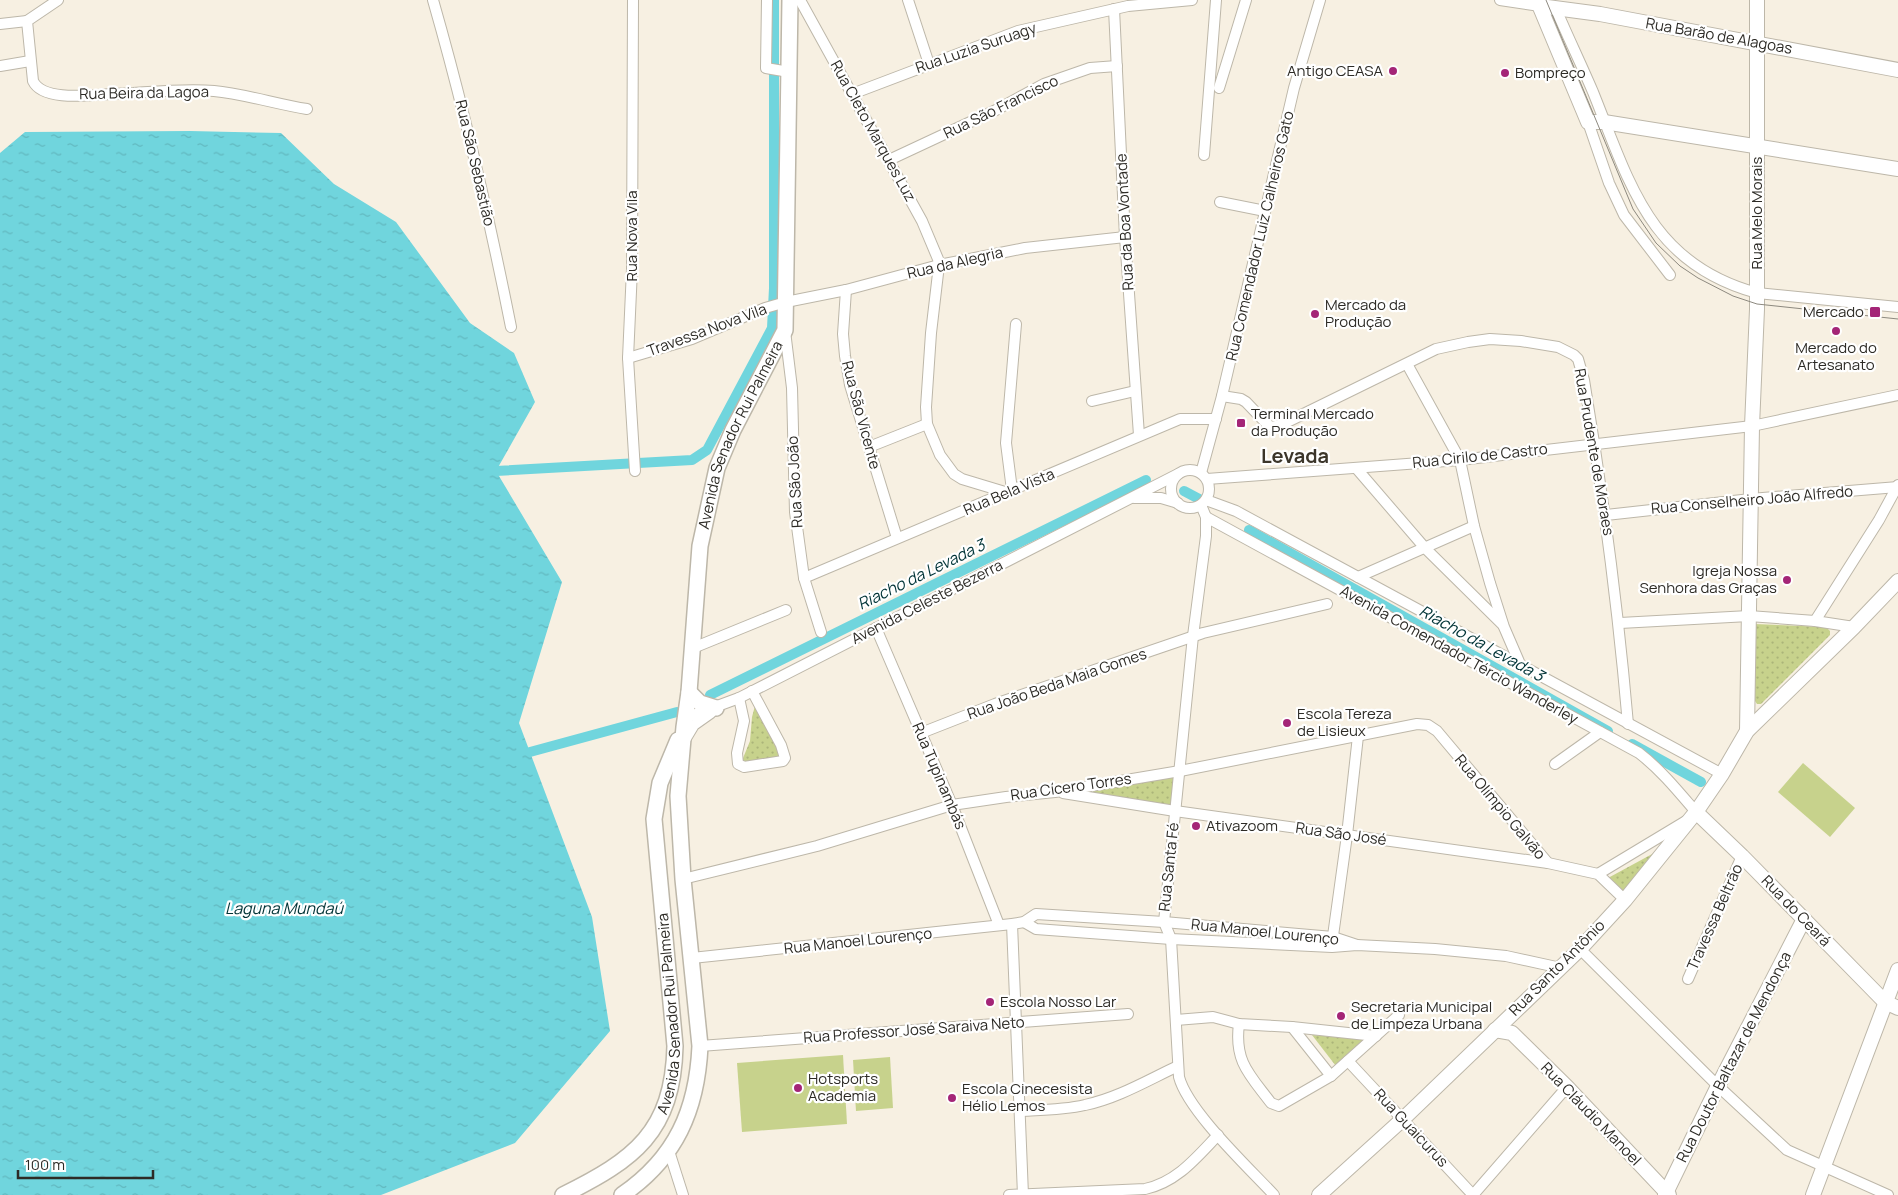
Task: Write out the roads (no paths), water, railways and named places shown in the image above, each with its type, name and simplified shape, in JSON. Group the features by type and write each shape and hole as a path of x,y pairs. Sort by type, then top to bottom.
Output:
{"main road":[{"name":"Avenida Senador Rui Palmeira","path":"622,1195 648,1175 669,1151 696,1092 699,1072 700,1046 683,879 678,796 689,692 700,546 717,468 733,430 785,330 788,143 776,71 790,0"},
{"path":"689,692 700,703 720,706"},
{"name":"Avenida Senador Rui Palmeira","path":"563,1195 618,1166 646,1139 658,1120 671,1086 674,1066 671,1003 654,819 660,783 685,723"},
{"path":"669,980 682,984 694,978"},
{"path":"671,1003 684,999 696,1002"}],"street":[{"path":"0,24 27,21 58,0"},
{"name":"Rua São Sebastião","path":"433,0 457,85 495,244 511,327"},
{"name":"Rua Nova Vila","path":"633,0 632,269 628,358 635,466"},
{"path":"767,0 766,66 776,71"},
{"name":"Rua Cleto Marques Luz","path":"800,0 922,221 936,253 939,265"},
{"path":"908,0 929,64"},
{"name":"Rua Luzia Suruagy","path":"852,94 1018,30 1114,9 1192,0"},
{"path":"1204,155 1216,0"},
{"path":"1219,88 1246,0"},
{"name":"Rua Comendador Luiz Calheiros Gato","path":"1204,476 1294,88 1320,0"},
{"path":"1500,0 1539,3 1588,122 1609,183 1624,215 1670,275"},
{"name":"Rua Melo Morais","path":"1746,731 1750,499 1757,294 1757,0"},
{"name":"Rua Barão de Alagoas","path":"1539,3 1556,9 1600,14 1898,70"},
{"name":"Rua da Boa Vontade","path":"1114,9 1125,237 1138,435"},
{"path":"1556,9 1634,192 1653,224 1687,260 1708,275 1757,294 1898,307"},
{"path":"0,66 30,61 27,21"},
{"name":"Rua Beira da Lagoa","path":"30,61 33,81 38,89 49,93 70,95 189,90 214,91 307,110"},
{"name":"Rua São Francisco","path":"890,160 996,110 1044,84 1090,68 1117,66"},
{"path":"1588,122 1604,122 1898,169"},
{"path":"1220,202 1265,211"},
{"name":"Rua da Alegria","path":"784,302 846,290 939,265 1025,248 1125,237"},
{"path":"939,265 930,333 926,407 927,424 940,455 954,474 962,479 1008,491 1006,443 1016,324"},
{"name":"Rua São Vicente","path":"846,290 843,334 850,384 897,538"},
{"name":"Travessa Nova Vila","path":"628,358 692,338 784,302"},
{"name":"Rua São João","path":"785,330 792,388 795,512 804,578 820,632"},
{"name":"Rua Prudente de Moraes","path":"1222,396 1242,399 1268,425 1278,426 1436,349 1490,339 1521,341 1558,347 1574,355 1578,359 1584,380 1606,515 1620,623 1628,724"},
{"path":"1407,364 1460,460 1474,526 1504,627 1520,664"},
{"path":"1092,401 1136,391"},
{"name":"Rua Cirilo de Castro","path":"1204,476 1357,469 1460,460 1752,426 1898,395"},
{"name":"Rua Bela Vista","path":"804,578 1105,451 1138,435 1180,419 1216,419"},
{"path":"869,447 927,424"},
{"path":"1189,469 1204,476 1210,490 1203,503 1189,508 1178,503 1173,498 1171,485 1178,474 1189,469"},
{"path":"1357,469 1425,548 1504,627"},
{"name":"Avenida Celeste Bezerra","path":"685,723 739,698 1178,474"},
{"path":"1815,621 1898,486"},
{"name":"Rua Conselheiro João Alfredo","path":"1606,515 1750,499 1898,486"},
{"name":"Avenida Celeste Bezerra","path":"1130,499 1161,498 1178,503"},
{"name":"Rua Santa Fé","path":"1203,503 1206,517 1206,536 1193,636 1164,922 1171,939 1179,1077 1184,1092 1218,1135 1274,1195"},
{"name":"Avenida Comendador Tércio Wanderley","path":"1203,503 1236,511 1722,774"},
{"name":"Avenida Comendador Tércio Wanderley","path":"1206,517 1639,753 1653,764 1693,815"},
{"path":"1358,577 1474,526"},
{"path":"1746,731 1854,627 1898,581"},
{"name":"Rua João Beda Maia Gomes","path":"921,733 995,704 1193,636 1327,604"},
{"path":"692,648 786,610"},
{"path":"1620,623 1749,616 1815,621 1854,627"},
{"name":"Rua Tupinambás","path":"876,628 952,805 999,925"},
{"path":"739,698 744,721 737,753 738,764 744,766 783,761 785,758 781,745 752,691"},
{"name":"Avenida Celeste Bezerra","path":"683,744 694,725 720,706"},
{"name":"Rua Cícero Torres","path":"683,879 817,846 952,805 1006,796 1055,792 1180,771 1417,724 1428,725 1437,731 1453,750"},
{"name":"Rua Santo Antônio","path":"1319,1195 1403,1119 1580,949 1625,900 1693,815 1722,774 1746,731"},
{"path":"1555,764 1600,732"},
{"path":"1332,942 1358,736"},
{"name":"Rua Olímpio Galvão","path":"1453,750 1548,863"},
{"name":"Rua São José","path":"1055,792 1175,811 1548,863 1598,874"},
{"path":"1625,900 1598,874 1693,815"},
{"name":"Rua do Ceará","path":"1693,815 1742,856 1892,1005"},
{"name":"Travessa Beltrão","path":"1688,979 1742,856"},
{"name":"Rua Manoel Lourenço","path":"692,958 1012,924 1024,922 1036,914 1164,922 1332,942 1506,956 1561,968"},
{"name":"Rua Doutor Baltazar de Mendonça","path":"1667,1194 1718,1086 1804,919"},
{"name":"Rua Manoel Lourenço","path":"1024,922 1036,929 1171,939 1332,942"},
{"path":"1012,924 1023,1194"},
{"path":"1580,949 1718,1086 1787,1150 1888,1195"},
{"path":"1813,1195 1892,1005 1898,970"},
{"name":"Rua Professor José Saraiva Neto","path":"700,1046 1128,1014"},
{"path":"1239,1024 1237,1038 1242,1061 1275,1106 1288,1103 1331,1076 1398,1014"},
{"path":"1495,1030 1512,1033 1509,1016"},
{"path":"1176,1020 1213,1017 1239,1024 1292,1027 1376,1036"},
{"path":"1292,1027 1331,1076"},
{"name":"Rua Cláudio Manoel","path":"1512,1033 1667,1194"},
{"name":"Rua Guaicurus","path":"1348,1061 1473,1195"},
{"path":"1020,1112 1085,1105 1101,1101 1121,1094 1178,1066"},
{"path":"1473,1195 1567,1088"},
{"path":"1009,1195 1159,1186 1182,1172 1218,1135"},
{"path":"669,1151 683,1195"}],"water":[{"name":"Laguna Mundaú","path":"190,131 281,133 334,184 396,222 470,323 514,353 535,402 496,471 562,582 519,723 592,917 610,1031 515,1143 381,1195 0,1195 0,153 25,132"}],"waterway":[{"path":"496,471 692,460 707,450 772,328 774,288 774,0"},
{"name":"Riacho da Levada 3","path":"710,695 1146,480"},
{"name":"Riacho da Levada 3","path":"1184,491 1201,500"},
{"name":"Riacho da Levada 3","path":"1249,530 1608,731"},
{"name":"Riacho da Levada 3","path":"530,752 677,712"},
{"name":"Riacho da Levada 3","path":"1632,744 1701,782"}],"tram line":[{"path":"1546,0 1633,209 1656,243 1680,266 1698,278 1733,296 1757,304 1898,319"}],"place":[{"name":"Antigo CEASA","path":"1393,71"},
{"name":"Bompreço","path":"1505,73"},
{"name":"Mercado","path":"1875,312"},
{"name":"Mercado da Produção","path":"1315,314"},
{"name":"Mercado do Artesanato","path":"1836,331"},
{"name":"Terminal Mercado da Produção","path":"1241,423"},
{"name":"Igreja Nossa Senhora das Graças","path":"1787,580"},
{"name":"Escola Tereza de Lisieux","path":"1287,723"},
{"name":"Ativazoom","path":"1196,826"},
{"name":"Escola Nosso Lar","path":"990,1002"},
{"name":"Secretaria Municipal de Limpeza Urbana","path":"1341,1016"},
{"name":"Hotsports Academia","path":"798,1088"},
{"name":"Escola Cinecesista Hélio Lemos","path":"952,1098"}],"district":[{"name":"Levada","path":"1295,456"}]}
